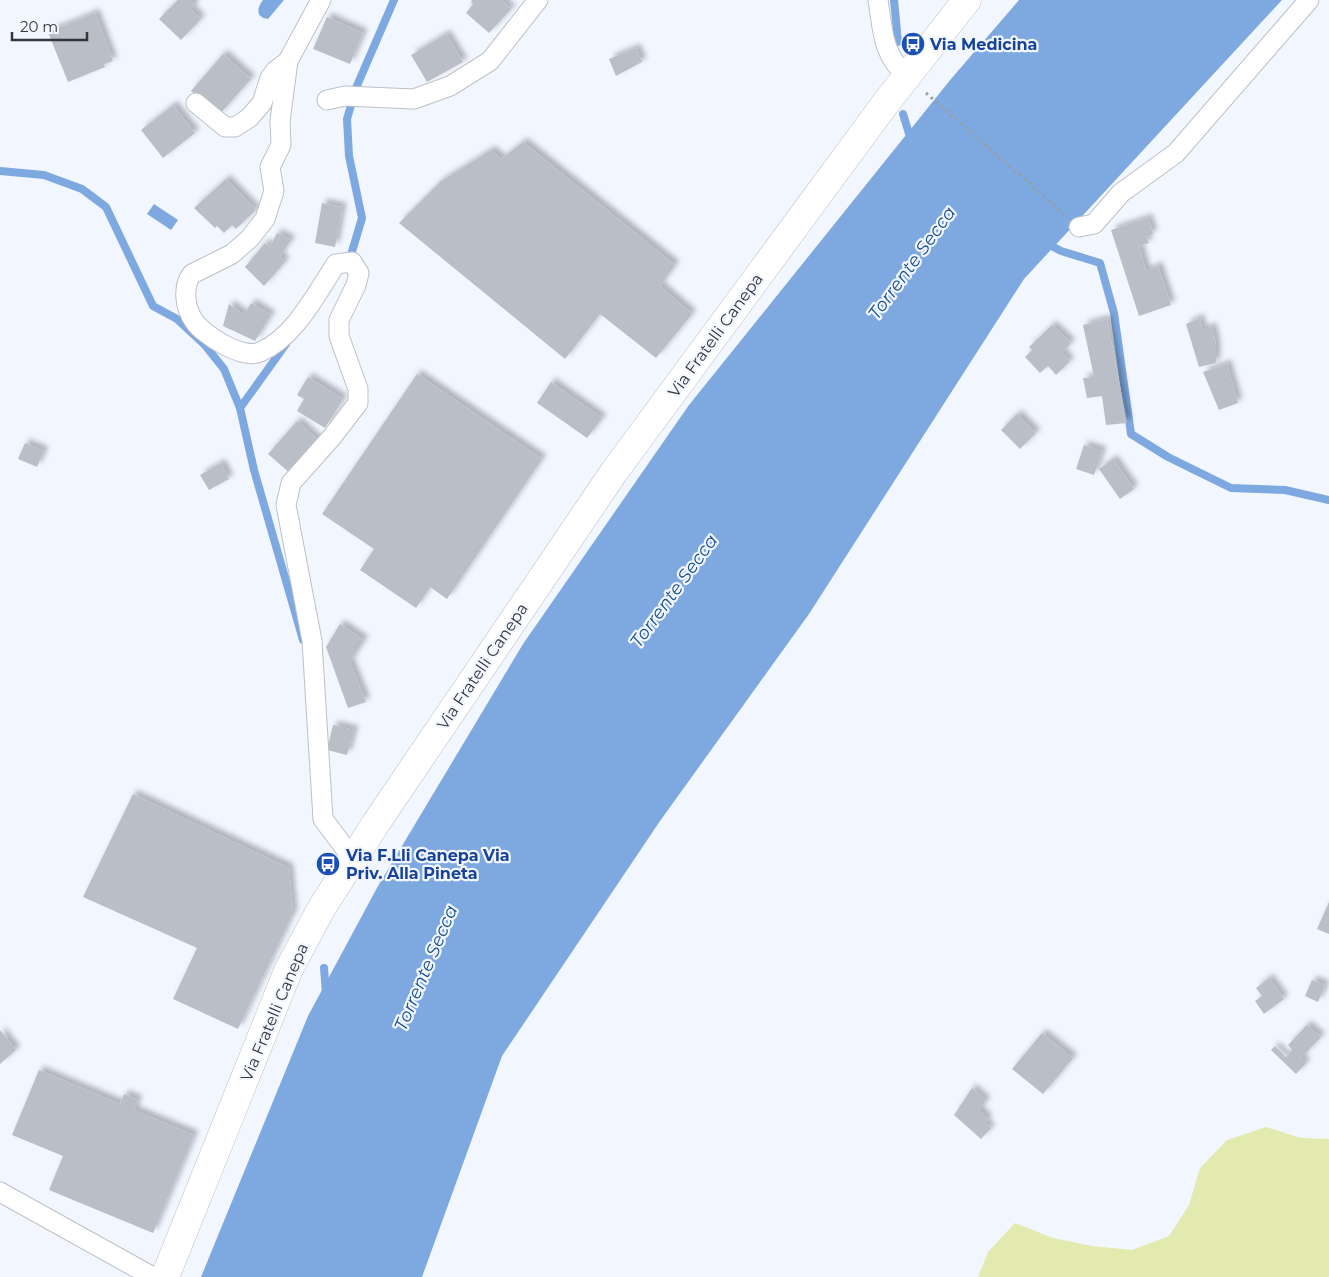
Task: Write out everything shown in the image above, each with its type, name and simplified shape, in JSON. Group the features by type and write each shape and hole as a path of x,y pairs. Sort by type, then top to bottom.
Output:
{"main road":[{"name":"Via Fratelli Canepa","path":"165,1277 288,971 321,909 614,472 885,104 967,0"}],"street":[{"path":"321,0 288,61 280,121 281,145 270,167 274,191 265,219 250,238 232,254 192,274 188,279 186,302 194,322 229,349 257,354 277,343 294,324 336,264 352,262 358,272 356,284 339,320 339,336 358,389 358,403 332,438 291,483 286,505 312,641 323,819 353,859"},
{"path":"327,100 345,96 414,99 450,86 490,61 538,0"},
{"path":"878,0 886,50 894,65 907,76"},
{"path":"1079,228 1094,224 1122,193 1176,153 1309,0"},
{"path":"196,103 225,127 235,127 249,118 262,103 270,78 275,71 288,61"},
{"path":"0,1192 153,1277"}],"path":[{"path":"907,76 1079,228"}],"green space":[{"path":"1266,1127 1301,1138 1329,1139 1329,1277 978,1277 988,1252 1015,1223 1053,1238 1092,1246 1132,1250 1169,1236 1189,1205 1200,1168 1227,1140"}],"water":[{"path":"263,0 284,0 268,19 261,16 258,12"},
{"name":"Torrente Secca","path":"1019,0 1282,0 1024,279 809,614 660,821 502,1056 422,1277 201,1277 308,1016 378,886 523,644 689,405 951,79"},
{"path":"154,204 178,220 171,230 147,214"}],"building":[{"path":"178,0 190,0 195,5 191,9 201,19 181,40 159,19"},
{"path":"472,0 501,0 511,9 489,33 466,13 473,4"},
{"path":"95,13 113,61 104,64 105,67 68,82 48,32"},
{"path":"327,17 363,33 350,64 313,49"},
{"path":"446,34 463,62 427,82 411,55"},
{"path":"636,48 642,62 616,76 609,59"},
{"path":"223,54 251,79 219,115 191,91"},
{"path":"173,105 195,133 163,158 141,130"},
{"path":"523,142 675,265 660,286 692,314 656,358 600,314 565,359 399,223 441,181 491,150 501,159"},
{"path":"226,179 256,210 236,229 232,225 224,233 217,226 215,228 194,208"},
{"path":"322,203 342,207 335,247 315,243"},
{"path":"1148,218 1153,234 1146,237 1149,243 1139,246 1146,271 1158,266 1171,305 1139,316 1111,230"},
{"path":"277,233 291,240 280,256 285,262 264,286 245,267 265,243 270,247"},
{"path":"251,303 271,315 255,341 223,326 229,304 244,315"},
{"path":"1200,318 1202,330 1212,327 1216,345 1216,363 1199,367 1186,324"},
{"path":"1107,319 1127,423 1106,425 1102,396 1087,398 1083,378 1094,377 1083,325"},
{"path":"1052,325 1071,343 1062,353 1070,361 1056,375 1048,366 1040,373 1025,357 1032,350 1029,347"},
{"path":"1227,364 1238,403 1219,410 1203,372"},
{"path":"417,374 542,459 447,599 430,587 416,608 360,570 374,549 322,514"},
{"path":"308,377 343,399 325,428 297,411 304,399 297,395"},
{"path":"551,382 602,418 587,438 537,403"},
{"path":"1017,414 1036,433 1020,449 1001,430"},
{"path":"297,421 321,443 292,475 268,454"},
{"path":"25,443 44,451 37,467 18,459"},
{"path":"1084,445 1102,451 1094,475 1076,469"},
{"path":"1113,459 1134,489 1120,499 1099,469"},
{"path":"221,463 229,479 209,490 200,475"},
{"path":"340,624 364,640 350,662 366,702 348,708 326,647"},
{"path":"333,725 354,730 347,755 327,750"},
{"path":"133,794 289,868 293,913 238,1029 173,999 197,948 83,897"},
{"path":"1329,902 1329,934 1317,929"},
{"path":"1269,978 1284,999 1264,1014 1255,1001 1262,996 1256,988"},
{"path":"1312,980 1325,985 1318,1002 1305,996"},
{"path":"1307,1025 1321,1037 1301,1058 1306,1063 1296,1074 1271,1050 1275,1046 1286,1057 1292,1050 1288,1045"},
{"path":"0,1030 16,1050 0,1064"},
{"path":"1042,1033 1073,1058 1043,1094 1012,1069"},
{"path":"39,1070 120,1104 124,1094 138,1100 134,1110 194,1135 153,1233 49,1190 63,1156 12,1135"},
{"path":"972,1088 986,1101 979,1110 988,1119 985,1123 991,1128 981,1139 954,1115"}],"waterway":[{"path":"346,262 351,255 362,218 349,156 347,119 356,88 394,0"},
{"path":"894,0 898,42"},
{"path":"903,114 911,140"},
{"path":"0,171 44,175 82,189 106,207 153,306 177,319 204,344 224,369 240,408 254,470 303,640"},
{"path":"1046,243 1061,251 1100,263 1114,313 1131,434 1168,457 1231,488 1285,490 1329,500"},
{"path":"240,408 286,344"},
{"path":"324,968 326,994"}],"place":[{"name":"Via Medicina","path":"913,44"},
{"name":"Via F.Lli Canepa Via Priv. Alla Pineta","path":"328,864"}]}
